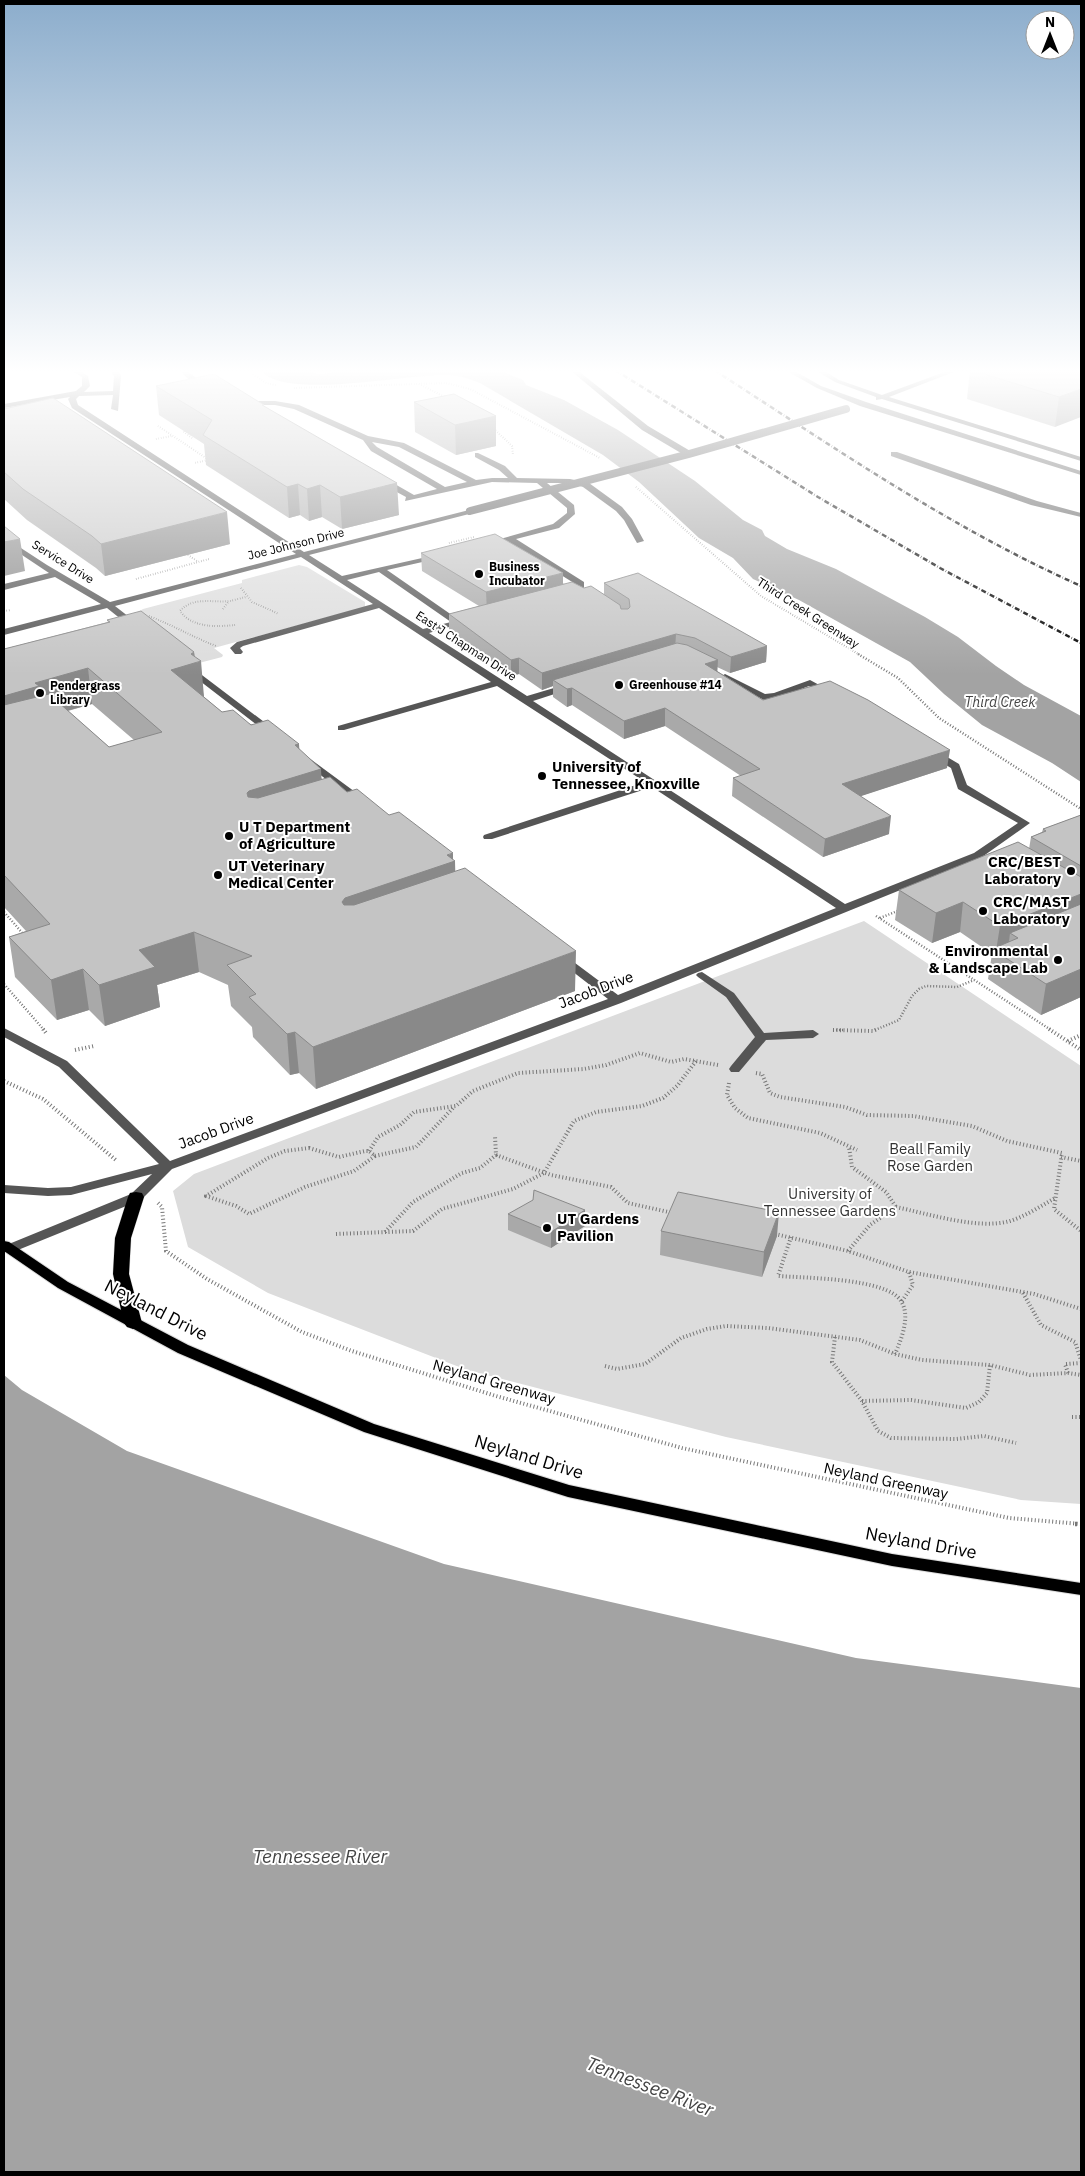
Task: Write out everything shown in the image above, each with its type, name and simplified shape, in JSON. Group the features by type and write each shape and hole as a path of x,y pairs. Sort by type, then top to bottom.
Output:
{"highway":[{"path":"133,1323 121,1274 123,1238 140,1193"}],"main road":[{"name":"Neyland Drive","path":"6,1247 63,1285 183,1348 369,1428 568,1491 892,1560 1081,1589"}],"street":[{"name":"East J Chapman Drive","path":"175,472 500,682 842,908"},
{"path":"412,472 444,490"},
{"path":"453,472 475,483"},
{"path":"506,472 516,482"},
{"name":"Joe Johnson Drive","path":"4,632 622,472"},
{"path":"944,472 1034,503 1081,515"},
{"path":"379,479 411,498 492,480 516,482 570,481 586,485 619,509 628,519 640,541"},
{"path":"482,545 556,526 571,514 571,507 539,481"},
{"name":"Service Drive","path":"4,539 56,574 109,606 140,630"},
{"path":"510,539 581,584 585,591 558,598"},
{"path":"340,579 445,554"},
{"path":"380,569 458,623"},
{"path":"4,587 56,574"},
{"path":"237,650 240,644 381,605"},
{"path":"422,632 476,619"},
{"path":"180,660 281,740"},
{"path":"715,672 764,697 775,696 810,683 836,696"},
{"path":"341,728 500,682"},
{"path":"526,700 573,685"},
{"name":"Jacob Drive","path":"4,1189 48,1192 71,1191 168,1166 617,1000 982,852 1025,823 962,787 955,766 921,745"},
{"path":"297,752 359,803"},
{"path":"488,837 653,783"},
{"path":"982,852 1000,857"},
{"path":"554,951 617,1000"},
{"path":"702,975 730,995 761,1037"},
{"path":"4,1032 63,1064 168,1166"},
{"path":"761,1037 812,1034"},
{"path":"735,1068 759,1042 761,1037"},
{"name":"Jacob Drive","path":"6,1247 140,1193 168,1166"}],"path":[{"name":"Third Creek Greenway","path":"631,483 761,596 898,678 939,718 1081,809"},
{"path":"188,555 202,565"},
{"path":"238,585 252,602 281,615 273,618"},
{"path":"238,625 213,625 194,622 182,615 180,611 187,605 202,601 230,601 246,597"},
{"path":"223,609 230,601"},
{"path":"144,613 177,627 187,635 216,646 237,650"},
{"path":"856,903 1081,1050"},
{"path":"880,918 907,908"},
{"path":"4,912 27,938"},
{"path":"812,1034 842,1029 872,1031 899,1020 912,996 919,989 926,986 957,987 974,980"},
{"path":"4,984 53,1040"},
{"path":"1067,1041 1081,1035"},
{"path":"70,1052 94,1046"},
{"path":"369,1151 378,1137 400,1125 414,1112 460,1104 473,1091 518,1072 584,1069 606,1065 640,1053 671,1062"},
{"path":"336,1234 413,1231 425,1220 442,1209 514,1189 544,1173 574,1121 582,1116 606,1109 646,1104 663,1098 678,1086 696,1061"},
{"path":"735,1068 727,1086 727,1095 735,1108 748,1118 820,1133 857,1150"},
{"path":"4,1081 44,1099 108,1152 132,1176"},
{"path":"764,1082 770,1093 780,1097 845,1107 867,1115 913,1116 972,1126 1007,1142 1062,1153 1054,1209 1072,1226 1081,1231"},
{"path":"375,1156 369,1151 360,1150 338,1157 303,1148 279,1153 258,1162 233,1179 218,1186 206,1196 236,1206 249,1214 305,1187 354,1171 375,1156 416,1147 454,1106"},
{"path":"495,1136 496,1155"},
{"path":"849,1147 852,1167 886,1192 896,1207"},
{"path":"496,1155 544,1173 611,1187 628,1204 676,1213"},
{"path":"385,1233 413,1202 462,1172 480,1168 496,1155"},
{"path":"1061,1157 1081,1161"},
{"name":"Neyland Greenway","path":"140,1193 162,1207 166,1251 207,1279 302,1332 352,1352 496,1396 682,1448 1009,1518 1081,1524"},
{"path":"848,1251 870,1225 896,1207 992,1224 1020,1218 1055,1197"},
{"path":"772,1233 848,1251 909,1272 1023,1292 1081,1309"},
{"path":"791,1237 778,1276 869,1284 891,1291 902,1301 905,1313 901,1342 895,1354"},
{"path":"902,1301 914,1286 909,1272"},
{"path":"1023,1292 1041,1325 1075,1342 1081,1362 1065,1364 1068,1373"},
{"path":"605,1366 617,1368 645,1364 681,1338 707,1329 726,1326 768,1328 860,1340 895,1354 922,1360 990,1365 1030,1374 1068,1373 1081,1375"},
{"path":"835,1337 832,1362 862,1401 878,1431 891,1438 956,1439 984,1436 1016,1443"},
{"path":"862,1401 911,1400 966,1408 979,1402 987,1393 990,1365"},
{"path":"1072,1417 1081,1418"}],"green space":[{"path":"299,565 307,567 365,602 365,607 214,648 223,655 222,657 199,663 137,613 143,609 242,583 242,580"},
{"name":"University of Tennessee Gardens","path":"864,921 1081,1066 1081,1504 1021,1500 726,1437 467,1370 268,1293 188,1247 173,1191 194,1174"}],"water":[{"name":"Third Creek","path":"625,472 681,472 743,520 762,530 765,536 787,549 836,569 925,617 958,637 1024,685 1081,716 1081,782 1052,763 982,725 944,694 910,662 799,600 753,579 733,558 699,538 639,482"},
{"name":"Tennessee River","path":"4,1375 22,1390 127,1451 444,1564 856,1658 1081,1688 1081,2172 4,2172"}],"building":[{"path":"4,472 165,472 227,512 101,544 23,489"},
{"path":"262,472 377,472 397,483 340,497 320,485 307,489 298,484 287,487"},
{"path":"4,526 20,539 4,542"},
{"path":"495,534 563,573 486,592 421,553"},
{"path":"638,573 767,646 731,657 695,638 676,634 542,673 519,658 511,660 449,614 572,582 584,588 591,586 620,605 621,609 628,609 630,607 629,599 604,583"},
{"name":"UT Veterinary Medical Center","path":"141,611 194,652 191,654 201,661 171,670 222,712 233,710 251,725 268,720 299,744 295,745 321,769 249,791 247,793 248,797 258,798 330,777 347,792 357,789 389,815 399,812 453,853 447,855 455,861 345,898 342,902 344,905 354,905 465,868 576,951 313,1047 295,1032 287,1034 249,997 256,994 227,965 252,956 194,932 139,950 155,967 99,985 83,969 51,980 9,937 50,924 4,875 4,705 49,694 109,747 162,732 88,668 35,683 39,686 4,696 4,649 110,622 107,620"},
{"path":"677,643 687,645 718,660 705,664 763,700 830,681 868,700 950,750 842,784 891,816 825,839 733,778 760,769 665,708 624,721 572,688 567,689 553,680"},
{"path":"1081,815 1081,866 1031,837 1046,831 1043,829"},
{"path":"1018,842 1081,877 1081,894 1000,926 963,902 936,913 899,890"},
{"path":"1081,904 1081,969 1046,984 992,949 1018,938 1010,933"},
{"path":"534,1190 585,1210 551,1232 508,1214 533,1200"},
{"path":"678,1192 779,1212 764,1252 661,1231"}],"railway":[{"path":"777,472 940,568 1081,643"},
{"path":"871,472 985,538 1081,586"}],"place":[{"name":"Business Incubator","path":"479,574"},
{"name":"Greenhouse #14","path":"619,685"},
{"name":"Pendergrass Library","path":"40,693"},
{"name":"University of Tennessee, Knoxville","path":"542,776"},
{"name":"U T Department of Agriculture","path":"229,836"},
{"name":"CRC/BEST Laboratory","path":"1071,871"},
{"name":"UT Veterinary Medical Center","path":"218,875"},
{"name":"CRC/MAST Laboratory","path":"983,911"},
{"name":"Environmental & Landscape Lab","path":"1058,960"},
{"name":"UT Gardens Pavilion","path":"547,1228"}],"park label":[{"name":"Beall Family Rose Garden","path":"930,1158"}]}
